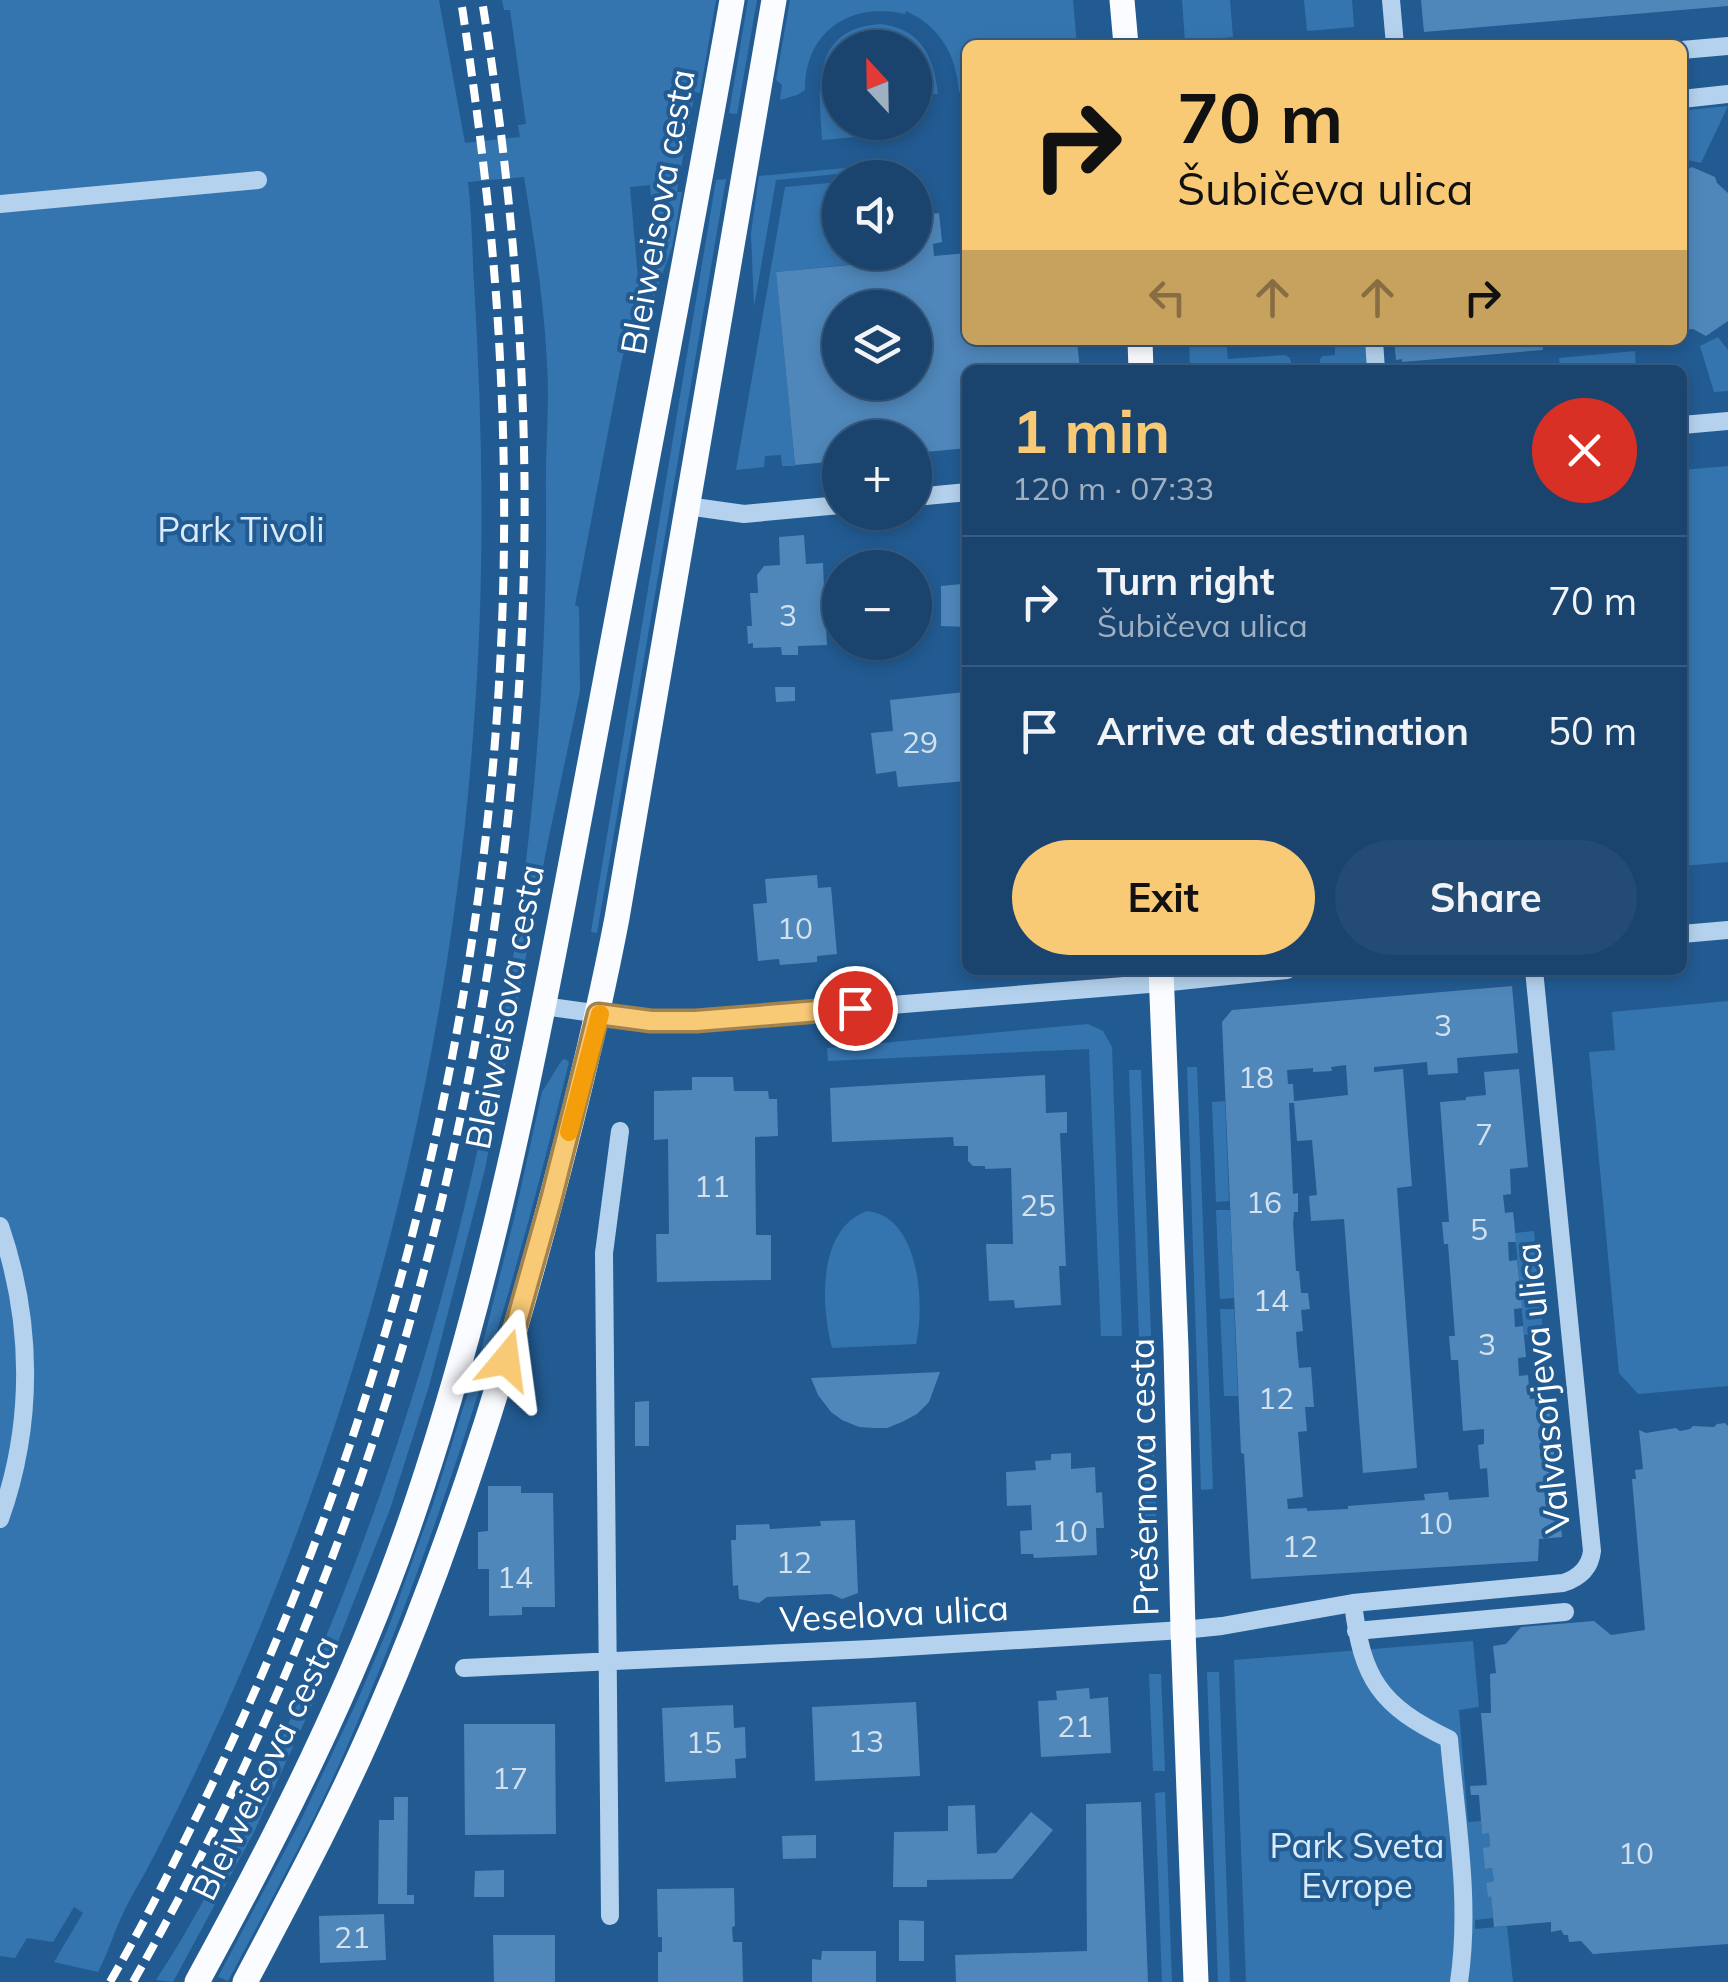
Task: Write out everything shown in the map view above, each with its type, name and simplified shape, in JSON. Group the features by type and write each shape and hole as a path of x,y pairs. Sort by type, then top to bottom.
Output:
{"main road":[{"name":"Bleiweisova cesta","path":"197,1982 316,1753 373,1622 449,1403 506,1179 543,1006 732,0"},
{"path":"244,1982 315,1850 378,1717 442,1554 520,1314 551,1200 598,1014 617,918 774,0"},
{"path":"1122,0 1126,40"},
{"name":"Prešernova cesta","path":"1161,976 1196,1982"}],"street":[{"path":"1392,0 1395,40"},
{"path":"1687,50 1728,46"},
{"path":"1687,98 1728,94"},
{"path":"0,204 258,180"},
{"path":"1687,425 1728,421"},
{"path":"932,495 962,493"},
{"path":"687,506 744,514 822,507"},
{"path":"1687,934 1728,930"},
{"name":"Valvasorjeva ulica","path":"1183,1630 1352,1603 1562,1583 1580,1575 1591,1558 1534,975"},
{"path":"543,1006 651,1021 696,1021 1161,976"},
{"path":"610,1916 604,1253 620,1130"},
{"path":"0,1226 16,1281 26,1386 20,1448 0,1519"},
{"path":"1352,1603 1367,1670 1379,1689 1395,1708 1449,1739 1464,1893 1459,1982"},
{"path":"1356,1632 1565,1612"},
{"name":"Veselova ulica","path":"464,1668 1183,1630"}],"green space":[{"name":"Park Tivoli","path":"0,0 439,0 465,143 520,137 518,125 526,124 510,10 504,10 502,0 716,0 700,93 695,92 678,184 677,192 682,192 672,247 654,297 648,290 656,252 650,185 630,187 639,290 575,605 579,607 580,691 485,1169 429,1386 390,1509 319,1690 254,1832 173,1982 156,1980 194,1918 244,1820 350,1576 403,1427 447,1276 484,1121 512,965 532,809 543,652 548,396 544,316 524,177 468,182 481,503 474,722 459,872 437,1020 407,1168 369,1313 324,1457 272,1598 212,1736 98,1972 54,1962 83,1913 74,1907 53,1942 27,1938 15,1958 0,1956"},
{"path":"748,0 757,0 737,114 729,113"},
{"path":"790,0 1073,0 1077,40 962,40 962,92 944,44 929,25 906,11 866,12 822,30 807,70 805,90 780,100 782,85 776,80"},
{"path":"1182,0 1230,0 1233,37 1185,40"},
{"path":"1304,0 1352,0 1354,27 1307,31"},
{"path":"880,24 903,30 853,30"},
{"path":"932,65 938,94 932,93"},
{"path":"822,76 822,140 820,101"},
{"path":"1728,106 1701,163 1687,160 1688,110"},
{"path":"822,170 822,175 776,180 754,307 751,233 759,176"},
{"path":"726,179 597,933 591,932 716,180"},
{"path":"822,184 822,267 776,272 795,466 782,466 781,455 765,456 764,467 736,470 785,187"},
{"path":"1718,337 1728,350 1728,391 1714,392 1700,346"},
{"path":"1189,345 1227,345 1228,359 1285,355 1292,365 1190,365"},
{"path":"1335,345 1365,345 1367,365 1320,365 1323,356 1335,355"},
{"path":"1635,351 1636,365 1560,365 1559,358"},
{"path":"1728,466 1728,862 1687,866 1687,470"},
{"path":"1728,1001 1728,1386 1638,1394 1619,1373 1589,1052 1615,1050 1612,1012"},
{"path":"1088,1024 1103,1031 1112,1047 1122,1336 1101,1336 1089,1049 828,1061 827,1048"},
{"path":"565,1059 569,1062 498,1330 411,1589 329,1786 228,1981 218,1977 300,1822 389,1626 433,1504 481,1351 542,1092"},
{"path":"1187,1067 1197,1067 1213,1489 1201,1490"},
{"path":"1129,1070 1141,1070 1151,1336 1139,1337"},
{"path":"1225,1101 1229,1201 1216,1202 1212,1102"},
{"path":"1216,1210 1230,1210 1234,1298 1220,1299"},
{"path":"867,1211 885,1217 898,1228 908,1245 915,1265 920,1307 916,1344 832,1348 825,1291 831,1251 851,1220"},
{"path":"1534,1231 1543,1333 1524,1335 1515,1233"},
{"path":"1220,1309 1234,1309 1238,1396 1224,1396"},
{"path":"1154,1443 1158,1579 1147,1580 1142,1444"},
{"name":"Park Sveta Evrope","path":"1473,1641 1479,1707 1459,1710 1468,1822 1481,1821 1482,1833 1489,1833 1486,1869 1492,1868 1494,1881 1486,1883 1493,1918 1475,1920 1475,1929 1507,1926 1513,1982 1246,1982 1234,1660"},
{"path":"1207,1672 1219,1672 1230,1982 1218,1982"},
{"path":"1149,1674 1161,1674 1165,1771 1153,1771"},
{"path":"1165,1792 1172,1982 1162,1982 1155,1793"}],"building":[{"path":"1421,0 1728,0 1728,6 1424,32"},
{"path":"1692,167 1715,177 1728,193 1728,321 1706,336 1687,330 1687,170"},
{"path":"939,213 942,242 933,244 934,256 962,254 962,345 1078,345 1080,365 962,365 962,449 932,451 932,420 822,420 822,463 795,465 776,272 822,268 932,270 932,214"},
{"path":"1394,345 1542,345 1543,350 1402,362 1396,360"},
{"path":"804,535 806,564 822,563 822,645 798,646 798,655 782,655 781,647 753,648 753,643 748,644 747,626 752,626 750,593 758,593 757,575 764,566 780,565 779,537"},
{"path":"962,584 962,627 941,626 941,586"},
{"path":"775,687 795,687 795,701 776,702"},
{"path":"962,692 962,781 898,787 896,771 876,774 871,733 893,731 890,700"},
{"path":"817,875 818,888 831,887 837,954 817,956 817,962 780,965 779,959 758,961 753,904 767,903 765,879"},
{"path":"1512,986 1518,1053 1457,1058 1458,1073 1428,1075 1427,1062 1374,1067 1374,1072 1403,1069 1412,1186 1397,1188 1417,1468 1363,1473 1344,1219 1311,1221 1309,1196 1317,1195 1312,1140 1297,1141 1294,1103 1289,1103 1293,1194 1298,1193 1298,1212 1294,1212 1293,1223 1296,1271 1301,1293 1308,1293 1310,1309 1301,1310 1303,1331 1296,1332 1297,1347 1299,1368 1311,1367 1314,1407 1305,1407 1307,1431 1298,1432 1303,1497 1287,1499 1288,1509 1307,1511 1425,1500 1424,1494 1448,1492 1449,1500 1489,1497 1487,1468 1480,1469 1478,1445 1484,1444 1484,1429 1463,1431 1458,1360 1451,1360 1449,1336 1455,1336 1448,1244 1444,1244 1442,1222 1449,1222 1440,1102 1486,1095 1484,1072 1519,1069 1528,1167 1510,1169 1511,1194 1503,1195 1505,1213 1513,1212 1516,1242 1508,1242 1509,1261 1517,1260 1522,1308 1514,1309 1515,1327 1523,1326 1526,1357 1518,1358 1519,1376 1528,1375 1530,1399 1549,1397 1551,1422 1543,1423 1545,1441 1553,1440 1557,1488 1549,1488 1551,1506 1559,1506 1562,1537 1539,1539 1538,1561 1251,1579 1241,1453 1222,1022 1232,1010","holes":["1346,1065 1348,1095 1294,1101 1287,1070 1332,1071 1331,1067"]},
{"path":"1045,1075 1046,1113 1067,1112 1067,1133 1060,1133 1066,1266 1059,1266 1061,1305 1015,1308 1014,1300 989,1301 986,1244 1013,1244 1011,1168 973,1166 968,1161 968,1146 954,1146 953,1137 832,1142 830,1088"},
{"path":"692,1077 733,1077 734,1091 768,1091 769,1099 777,1099 778,1136 755,1137 756,1235 771,1235 771,1280 657,1282 656,1234 669,1234 668,1139 654,1140 654,1091 692,1090"},
{"path":"940,1372 929,1402 917,1414 887,1428 859,1427 842,1420 818,1395 811,1378"},
{"path":"649,1401 649,1446 635,1446 635,1402"},
{"path":"1725,1423 1728,1944 1593,1954 1581,1941 1569,1942 1568,1935 1561,1930 1551,1932 1551,1922 1494,1927 1486,1883 1494,1881 1492,1868 1485,1869 1483,1848 1490,1847 1489,1833 1482,1834 1479,1795 1471,1795 1470,1786 1487,1785 1481,1713 1491,1713 1490,1674 1496,1673 1493,1646 1506,1644 1521,1627 1594,1621 1611,1635 1645,1630 1632,1479 1636,1479 1635,1470 1643,1469 1639,1430 1680,1431"},
{"path":"1071,1453 1071,1469 1095,1467 1096,1493 1102,1492 1104,1528 1096,1528 1097,1555 1034,1558 1033,1554 1021,1554 1020,1531 1032,1530 1031,1505 1007,1506 1006,1472 1036,1470 1035,1461 1051,1460 1051,1454"},
{"path":"488,1486 521,1486 521,1493 553,1493 555,1607 522,1607 522,1615 489,1616 489,1569 478,1569 478,1532 488,1531"},
{"path":"855,1520 858,1593 842,1599 831,1594 767,1597 759,1603 739,1599 738,1585 733,1586 731,1540 736,1540 736,1525 769,1524 770,1529"},
{"path":"1089,1688 1090,1699 1108,1697 1111,1753 1041,1757 1038,1701 1057,1700 1056,1691"},
{"path":"916,1702 920,1776 815,1781 812,1707"},
{"path":"733,1705 734,1728 745,1727 746,1758 735,1759 736,1778 665,1782 662,1708"},
{"path":"464,1724 555,1724 556,1834 465,1835"},
{"path":"394,1797 408,1797 407,1895 414,1895 414,1904 378,1904 379,1820 394,1820"},
{"path":"1141,1802 1148,1982 956,1982 955,1955 1087,1951 1086,1804"},
{"path":"975,1805 977,1854 996,1853 1031,1812 1053,1830 1012,1879 927,1880 927,1887 893,1887 894,1832 948,1831 948,1806"},
{"path":"816,1835 816,1858 783,1859 782,1836"},
{"path":"504,1870 504,1897 474,1897 475,1871"},
{"path":"734,1888 733,1942 742,1942 743,1982 658,1982 662,1937 658,1937 657,1889"},
{"path":"384,1914 386,1960 320,1963 319,1916"},
{"path":"899,1920 924,1921 924,1961 899,1961"},
{"path":"493,1935 555,1935 555,1982 494,1982"},
{"path":"822,1951 876,1951 876,1982 812,1982 812,1959 821,1960"}],"railway":[{"path":"110,1982 205,1799 281,1629 346,1455 401,1278 444,1098 476,915 496,731 504,545 494,269 461,0"},
{"path":"133,1982 220,1818 296,1649 362,1475 417,1298 460,1117 493,935 514,750 525,494 510,211 482,0"}],"slow traffic":[{"path":"569,1132 600,1014"}],"route":[{"path":"506,1360 598,1014 651,1021 696,1021 855,1008"}]}
